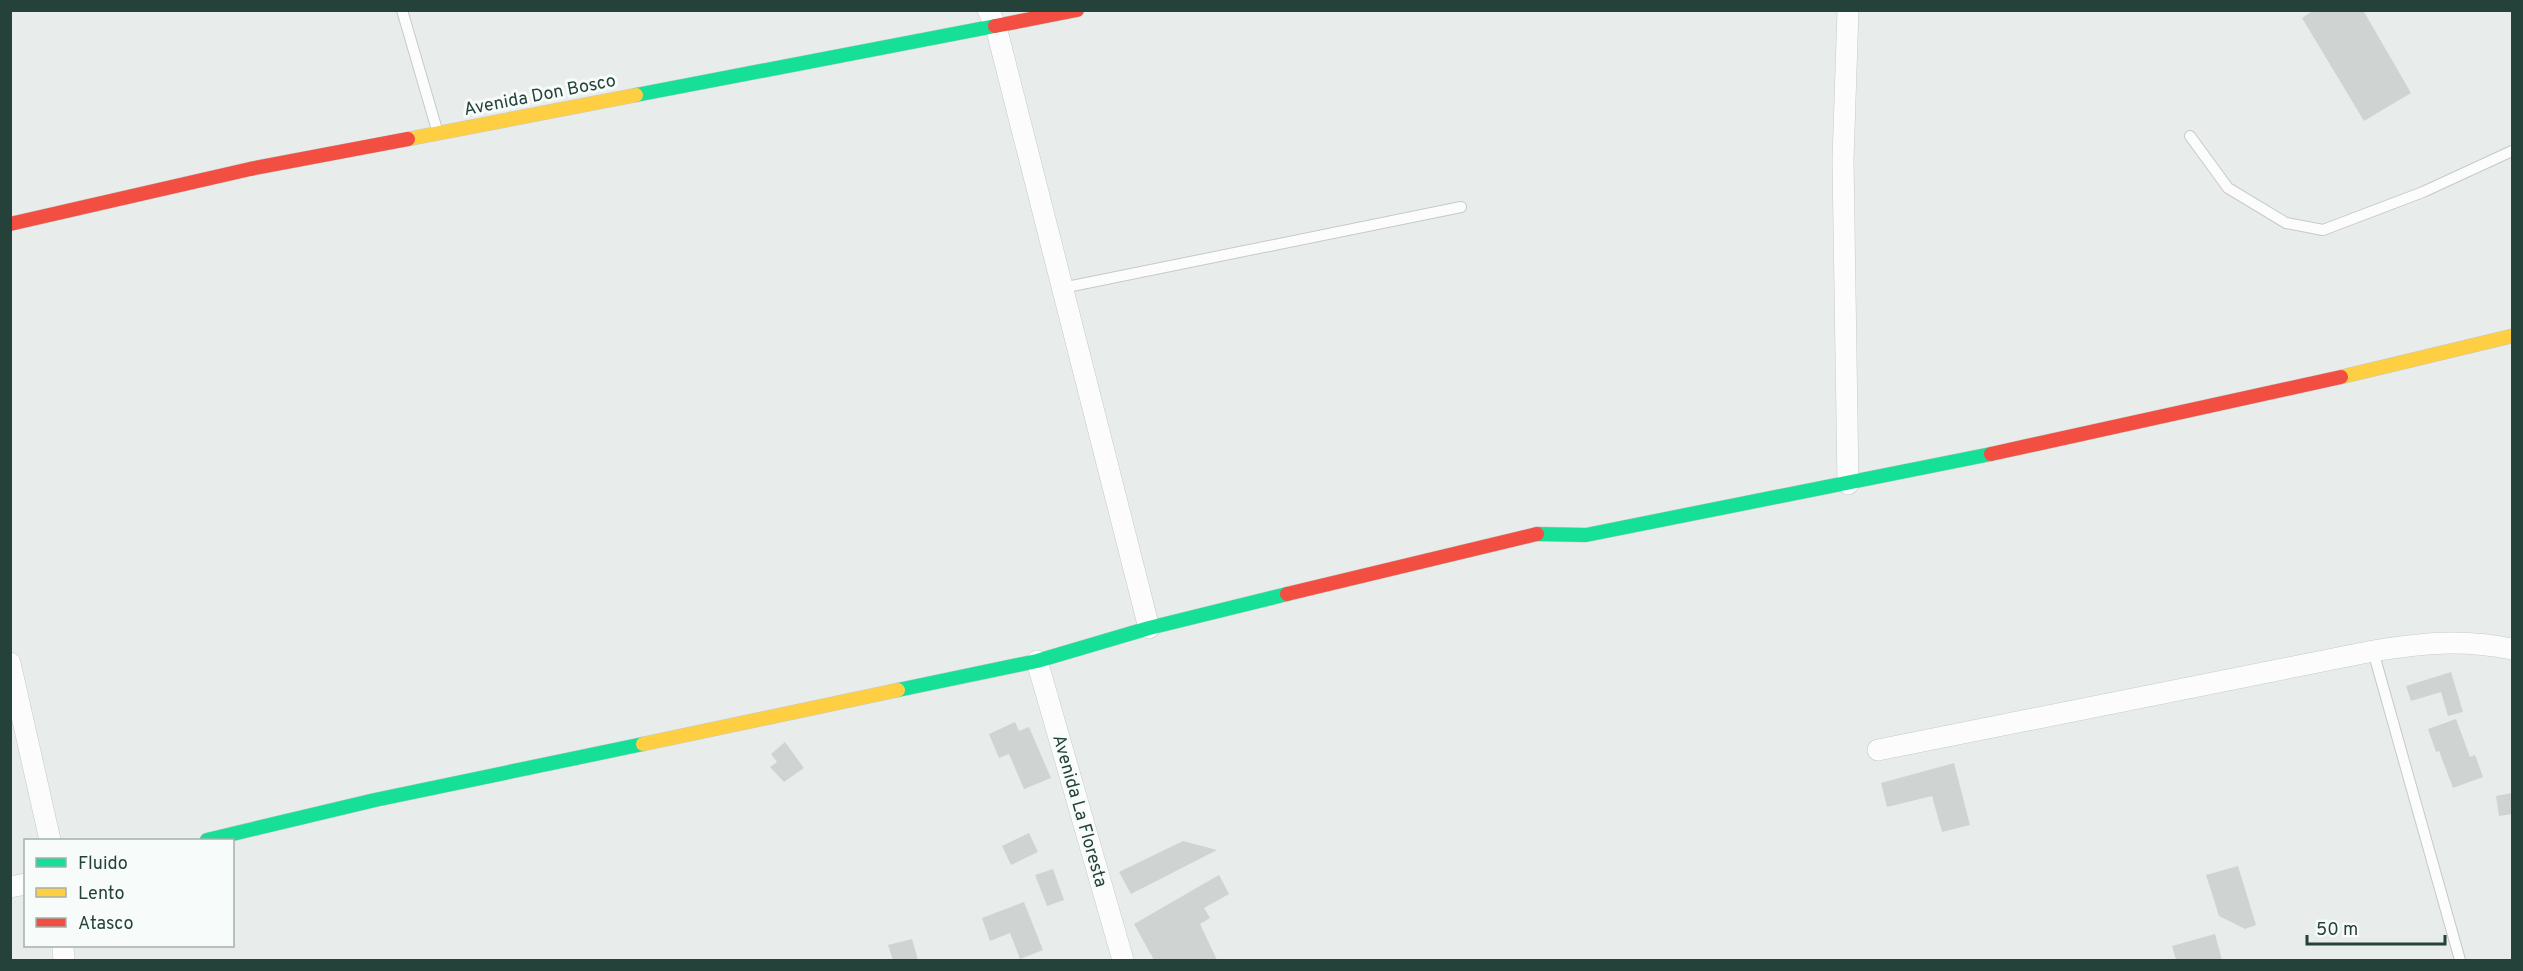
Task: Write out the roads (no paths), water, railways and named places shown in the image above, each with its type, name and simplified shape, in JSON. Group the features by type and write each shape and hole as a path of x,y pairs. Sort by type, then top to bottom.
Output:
{"street":[{"name":"Avenida Don Bosco","path":"10,224 250,169 438,134 992,19 1077,10"},
{"path":"1848,10 1843,160 1848,484"},
{"path":"992,19 1149,628"},
{"path":"211,839 375,800 1037,661 1149,628 1533,534 1586,535 1848,484 2262,396 2512,336"},
{"path":"1878,750 2373,651 2435,642 2478,642 2512,649"},
{"name":"Avenida La Floresta","path":"1037,661 1123,960"},
{"path":"10,663 50,839"}],"lane":[{"path":"402,10 438,134"},
{"path":"2190,136 2228,188 2286,223 2323,230 2423,192 2512,151"},
{"path":"1062,288 1461,207"},
{"path":"2373,651 2460,960"}]}
